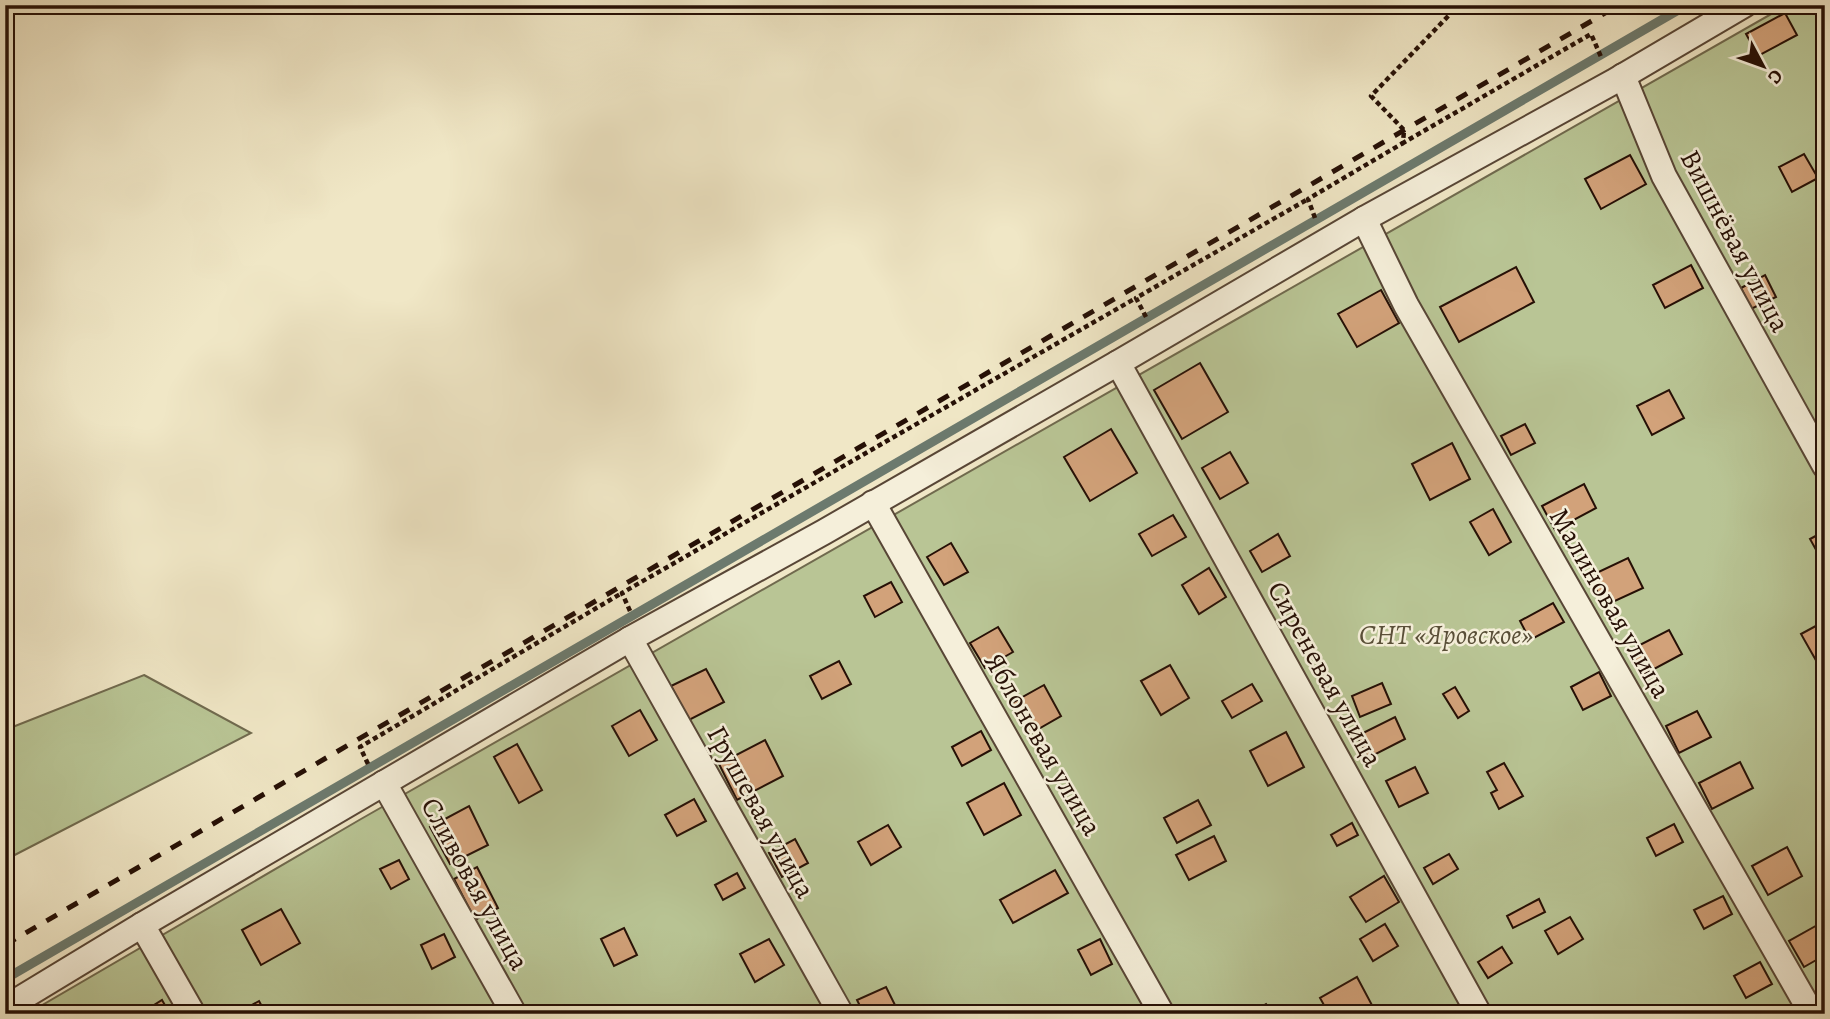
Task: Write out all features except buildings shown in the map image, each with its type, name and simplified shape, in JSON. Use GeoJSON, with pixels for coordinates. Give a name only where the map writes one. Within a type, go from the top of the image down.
{"type":"FeatureCollection","features":[{"type":"Feature","properties":{"kind":"street"},"geometry":{"type":"LineString","coordinates":[[5,1008],[630,639],[1744,5]]}},
{"type":"Feature","properties":{"kind":"street","name":"Вишнёвая улица"},"geometry":{"type":"LineString","coordinates":[[1623,76],[1664,176],[1825,466]]}},
{"type":"Feature","properties":{"kind":"street","name":"Малиновая улица"},"geometry":{"type":"LineString","coordinates":[[1364,219],[1406,305],[1812,1014]]}},
{"type":"Feature","properties":{"kind":"street","name":"Сиреневая улица"},"geometry":{"type":"LineString","coordinates":[[1118,363],[1479,1014]]}},
{"type":"Feature","properties":{"kind":"street","name":"Яблоневая улица"},"geometry":{"type":"LineString","coordinates":[[873,503],[1162,1014]]}},
{"type":"Feature","properties":{"kind":"street","name":"Грушевая улица"},"geometry":{"type":"LineString","coordinates":[[630,639],[841,1014]]}},
{"type":"Feature","properties":{"kind":"street","name":"Сливовая улица"},"geometry":{"type":"LineString","coordinates":[[384,783],[514,1014]]}},
{"type":"Feature","properties":{"kind":"street"},"geometry":{"type":"LineString","coordinates":[[142,925],[193,1014]]}},
{"type":"Feature","properties":{"kind":"path"},"geometry":{"type":"LineString","coordinates":[[1402,143],[1404,130],[1371,96],[1461,5]]}},
{"type":"Feature","properties":{"kind":"path"},"geometry":{"type":"LineString","coordinates":[[363,754],[360,747],[1136,298],[1308,202],[1402,143],[1591,34],[1597,47]]}},
{"type":"Feature","properties":{"kind":"path"},"geometry":{"type":"LineString","coordinates":[[1136,298],[1140,304]]}},
{"type":"Feature","properties":{"kind":"green space","name":"СНТ «Яровское»"},"geometry":{"type":"Polygon","coordinates":[[[1787,5],[1825,5],[1825,1014],[27,1014],[361,819],[1787,5]]]}},
{"type":"Feature","properties":{"kind":"green space"},"geometry":{"type":"Polygon","coordinates":[[[144,675],[251,733],[5,860],[5,730],[144,675]]]}},
{"type":"Feature","properties":{"kind":"waterway"},"geometry":{"type":"LineString","coordinates":[[5,979],[1687,5]]}},
{"type":"Feature","properties":{"kind":"railway"},"geometry":{"type":"LineString","coordinates":[[5,945],[1619,5]]}}]}
